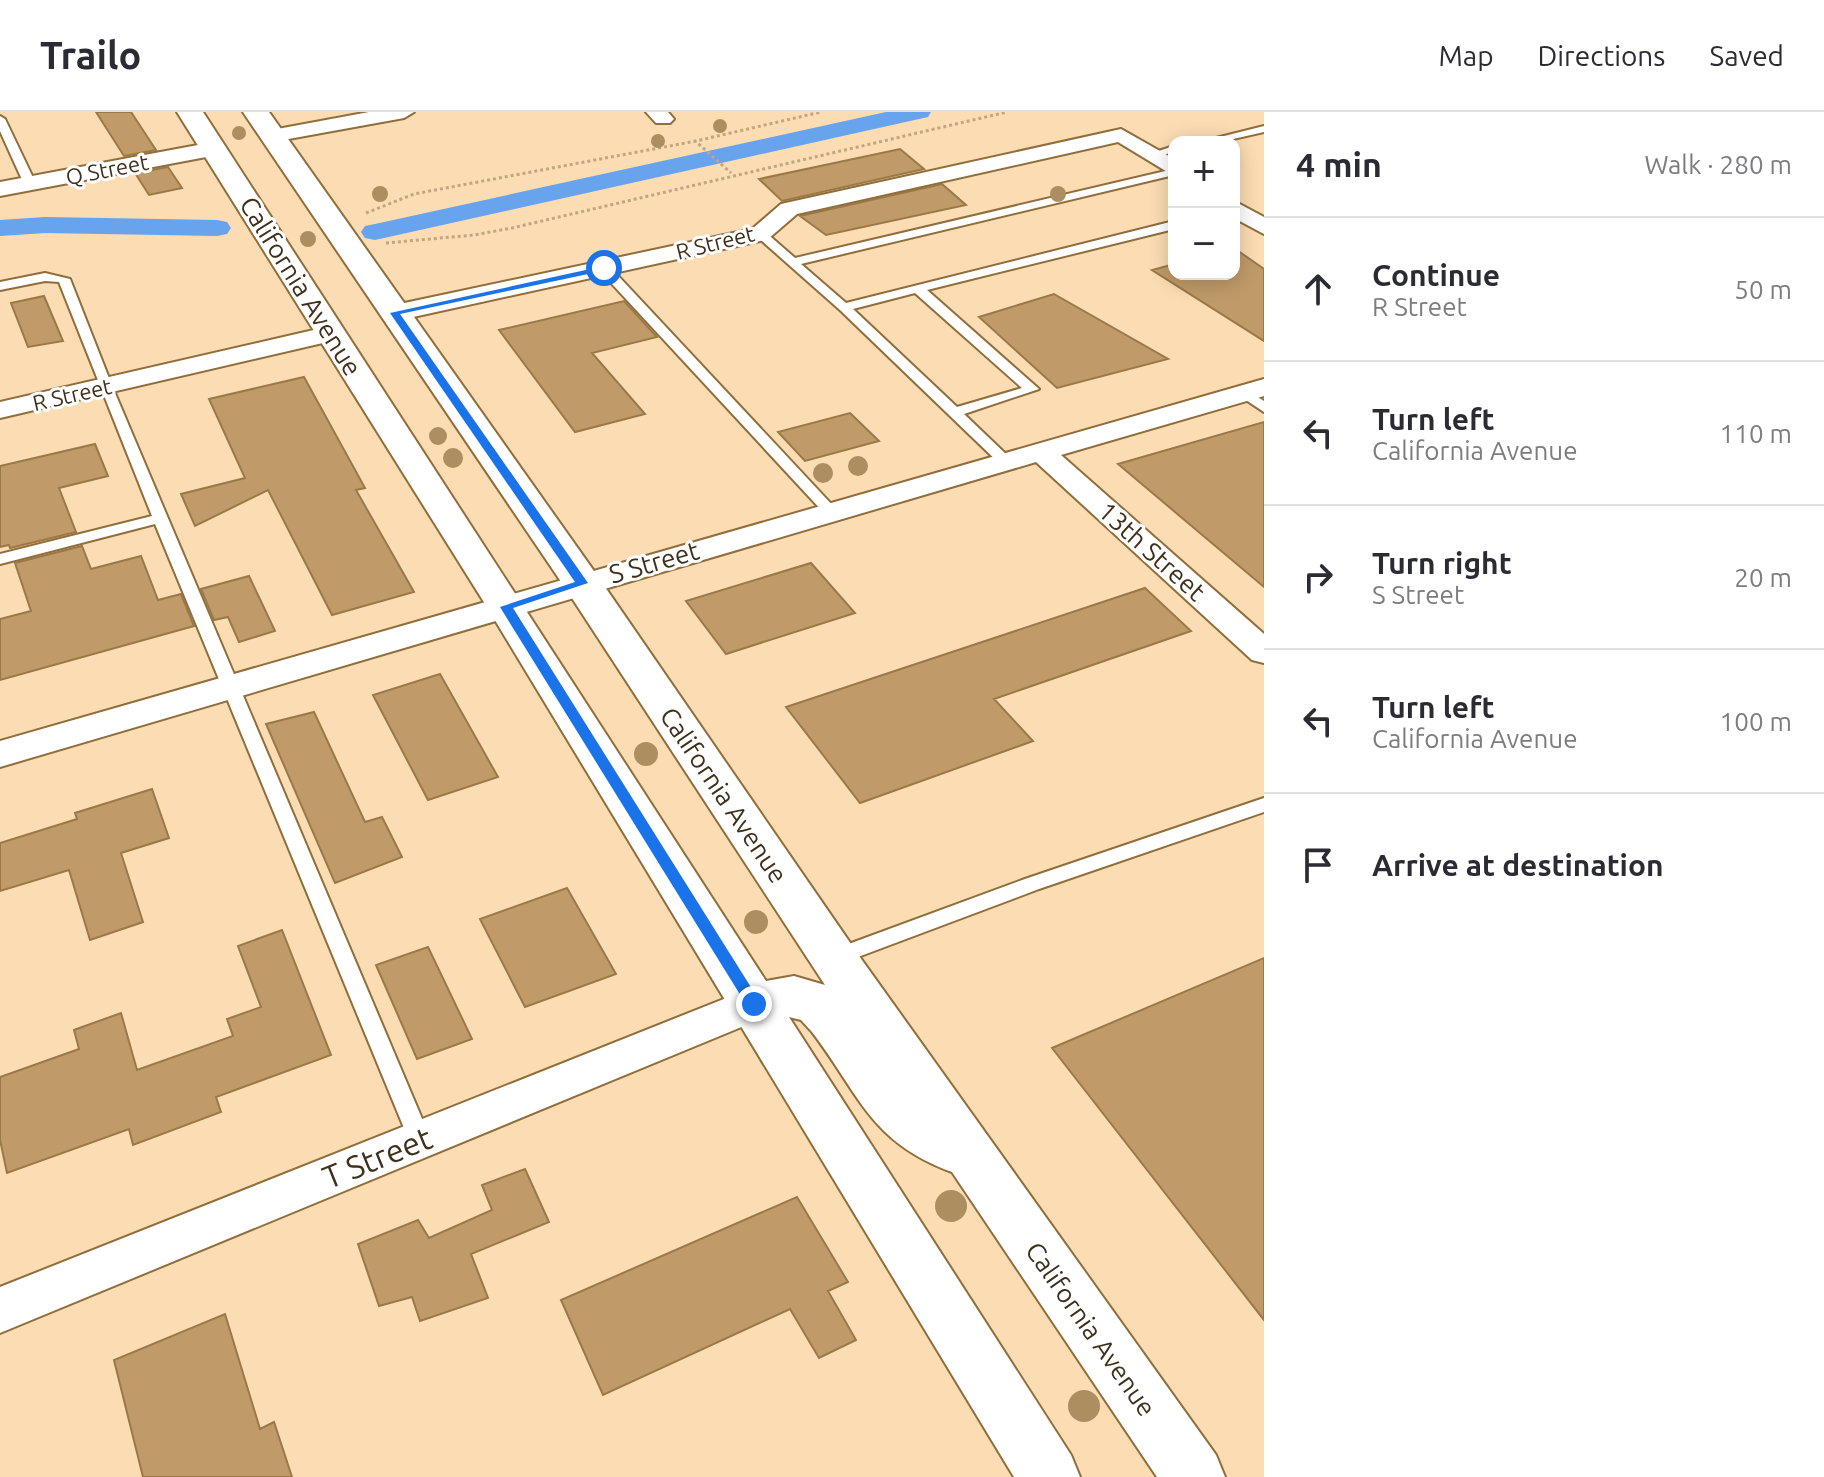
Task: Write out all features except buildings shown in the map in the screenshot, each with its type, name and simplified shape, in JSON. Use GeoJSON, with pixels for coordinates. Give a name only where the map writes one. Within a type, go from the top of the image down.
{"type":"FeatureCollection","features":[{"type":"Feature","properties":{"kind":"main road","name":"California Avenue"},"geometry":{"type":"LineString","coordinates":[[190,112],[286,262],[452,397],[582,583],[834,958],[1194,1477]]}},
{"type":"Feature","properties":{"kind":"main road","name":"California Avenue"},"geometry":{"type":"LineString","coordinates":[[264,124],[506,607],[1049,1477]]}},
{"type":"Feature","properties":{"kind":"main road"},"geometry":{"type":"LineString","coordinates":[[754,1004],[785,996],[810,999],[832,1020],[865,1071],[899,1114],[929,1137],[972,1156]]}},
{"type":"Feature","properties":{"kind":"street"},"geometry":{"type":"LineString","coordinates":[[264,124],[404,112]]}},
{"type":"Feature","properties":{"kind":"street","name":"R Street"},"geometry":{"type":"LineString","coordinates":[[0,410],[361,321],[760,234],[789,209],[1121,135],[1151,155]]}},
{"type":"Feature","properties":{"kind":"street","name":"Q Street"},"geometry":{"type":"LineString","coordinates":[[0,189],[214,149]]}},
{"type":"Feature","properties":{"kind":"street"},"geometry":{"type":"LineString","coordinates":[[1151,155],[1168,166]]}},
{"type":"Feature","properties":{"kind":"street"},"geometry":{"type":"LineString","coordinates":[[1240,212],[1264,227]]}},
{"type":"Feature","properties":{"kind":"street","name":"S Street"},"geometry":{"type":"LineString","coordinates":[[0,754],[1040,451],[1258,396]]}},
{"type":"Feature","properties":{"kind":"street","name":"13th Street"},"geometry":{"type":"LineString","coordinates":[[1040,451],[1264,652]]}},
{"type":"Feature","properties":{"kind":"street","name":"T Street"},"geometry":{"type":"LineString","coordinates":[[0,1310],[754,1004]]}},
{"type":"Feature","properties":{"kind":"lane"},"geometry":{"type":"LineString","coordinates":[[0,119],[30,184]]}},
{"type":"Feature","properties":{"kind":"lane"},"geometry":{"type":"LineString","coordinates":[[1232,136],[1264,129]]}},
{"type":"Feature","properties":{"kind":"lane"},"geometry":{"type":"LineString","coordinates":[[1151,155],[1168,151]]}},
{"type":"Feature","properties":{"kind":"lane"},"geometry":{"type":"LineString","coordinates":[[793,262],[1168,171]]}},
{"type":"Feature","properties":{"kind":"lane"},"geometry":{"type":"LineString","coordinates":[[844,307],[1168,226]]}},
{"type":"Feature","properties":{"kind":"lane"},"geometry":{"type":"LineString","coordinates":[[760,234],[844,307],[1005,461]]}},
{"type":"Feature","properties":{"kind":"lane"},"geometry":{"type":"LineString","coordinates":[[604,268],[830,511]]}},
{"type":"Feature","properties":{"kind":"lane"},"geometry":{"type":"LineString","coordinates":[[0,286],[45,277],[64,279],[105,386],[420,1140]]}},
{"type":"Feature","properties":{"kind":"lane"},"geometry":{"type":"LineString","coordinates":[[918,289],[1032,389],[955,412]]}},
{"type":"Feature","properties":{"kind":"lane"},"geometry":{"type":"LineString","coordinates":[[0,559],[160,518]]}},
{"type":"Feature","properties":{"kind":"lane"},"geometry":{"type":"LineString","coordinates":[[834,958],[1032,884],[1264,805]]}},
{"type":"Feature","properties":{"kind":"path"},"geometry":{"type":"LineString","coordinates":[[362,214],[425,192],[696,141],[821,112]]}},
{"type":"Feature","properties":{"kind":"path"},"geometry":{"type":"LineString","coordinates":[[381,243],[474,235],[1007,112]]}},
{"type":"Feature","properties":{"kind":"path"},"geometry":{"type":"LineString","coordinates":[[696,141],[732,174]]}},
{"type":"Feature","properties":{"kind":"waterway"},"geometry":{"type":"LineString","coordinates":[[375,232],[919,112]]}},
{"type":"Feature","properties":{"kind":"waterway"},"geometry":{"type":"LineString","coordinates":[[0,228],[45,225],[217,228]]}},
{"type":"Feature","properties":{"kind":"route"},"geometry":{"type":"LineString","coordinates":[[604,268],[395,313],[582,583],[506,607],[754,1004]]}}]}
